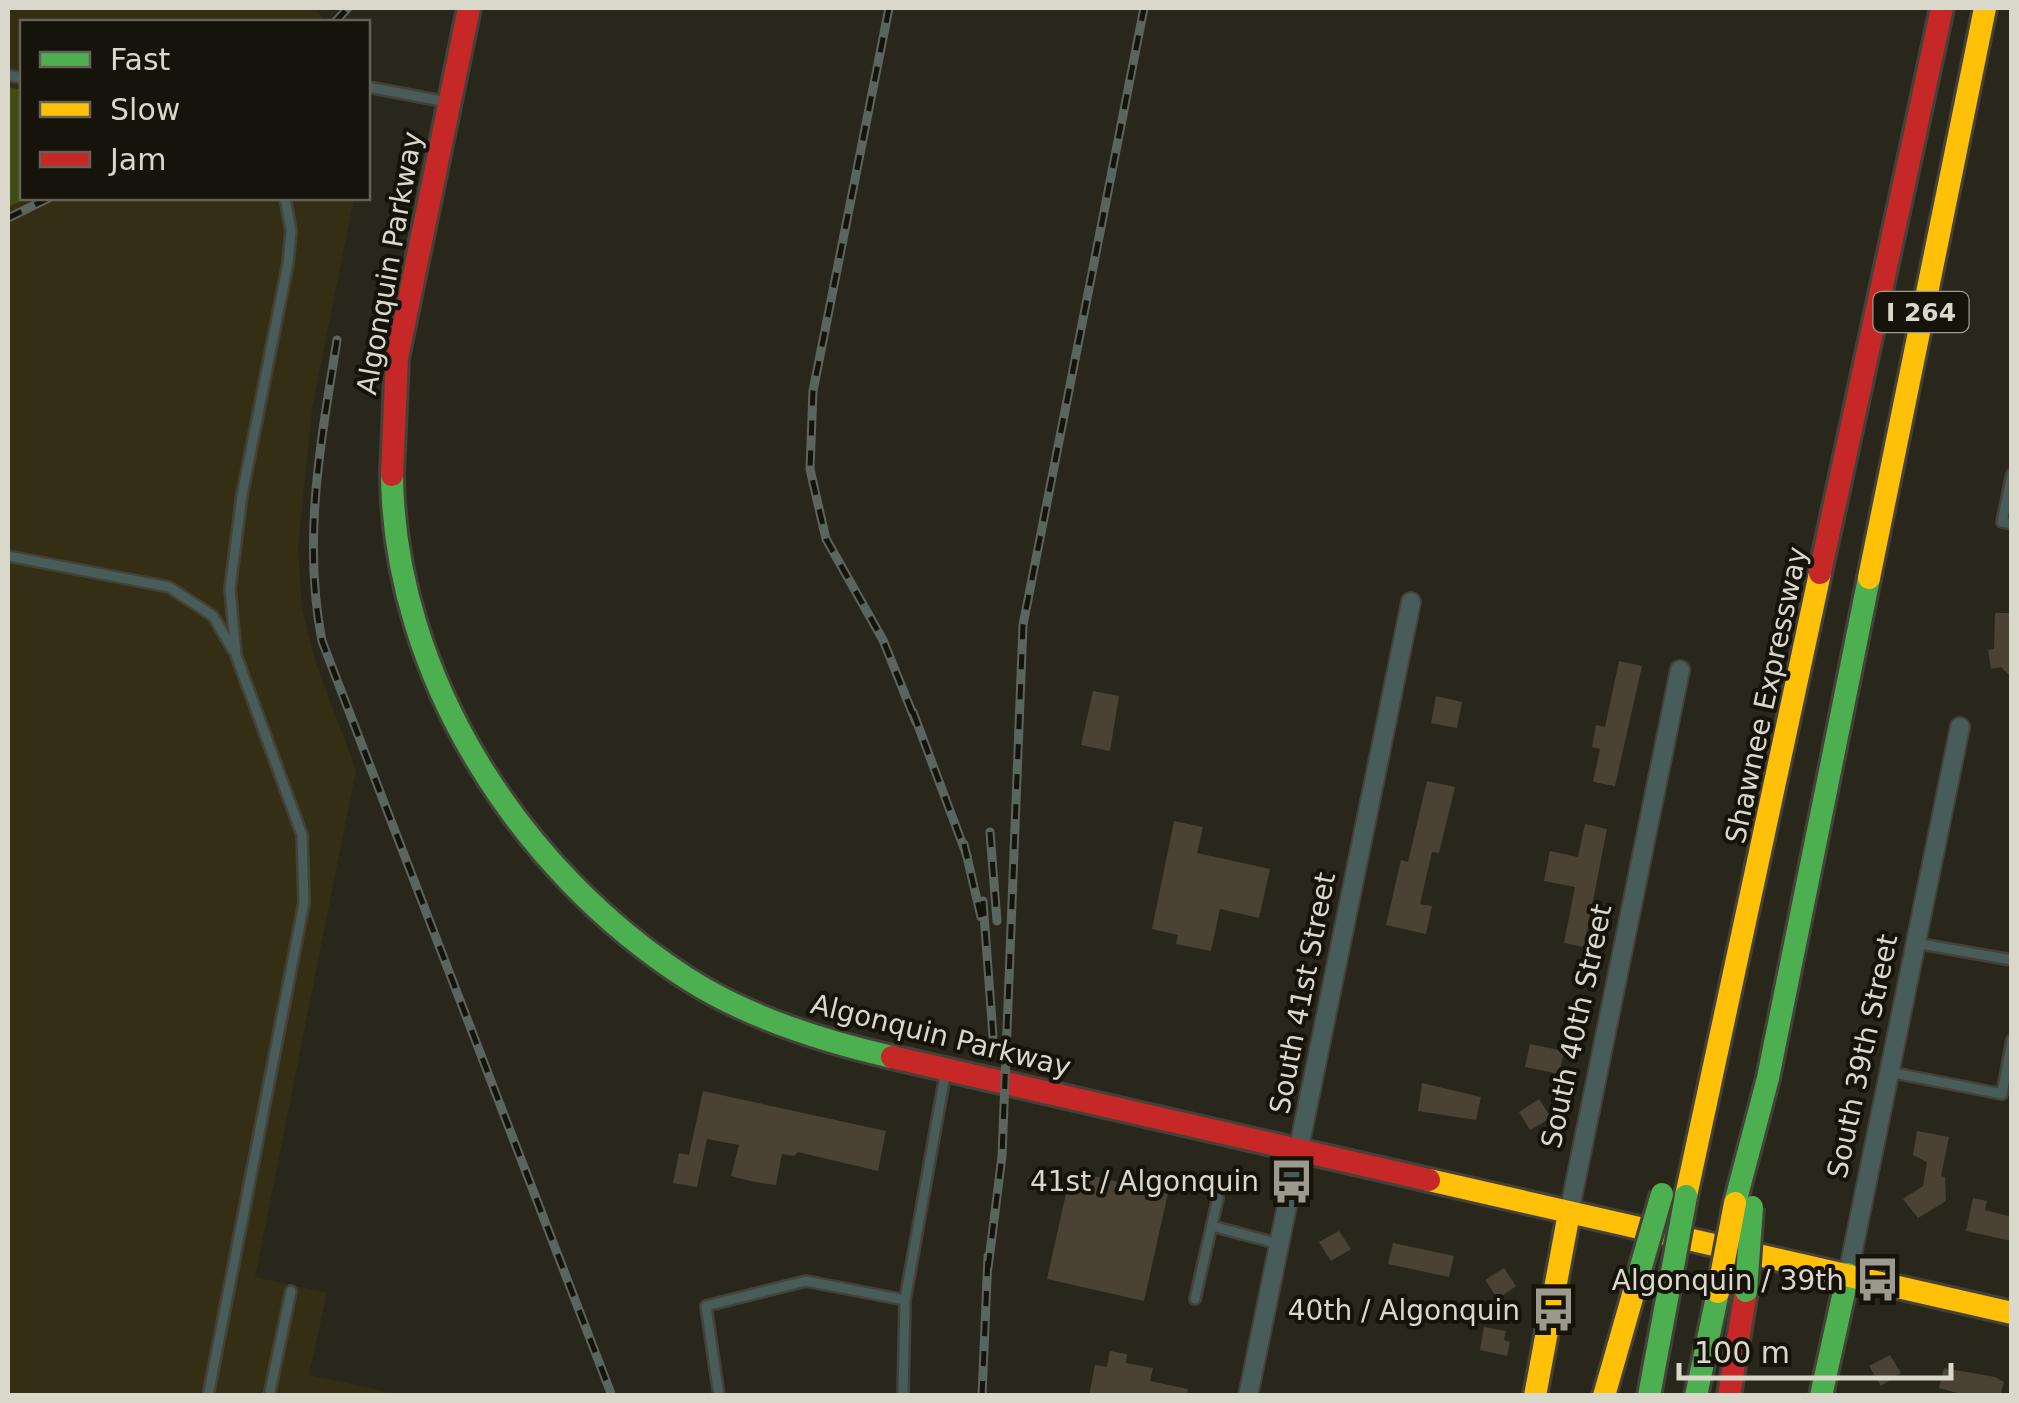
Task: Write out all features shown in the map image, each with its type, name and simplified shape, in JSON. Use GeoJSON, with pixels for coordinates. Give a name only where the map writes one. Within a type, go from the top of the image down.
{"type":"FeatureCollection","features":[{"type":"Feature","properties":{"kind":"main road","name":"Algonquin Parkway"},"geometry":{"type":"LineString","coordinates":[[469,8],[396,364],[391,484],[406,589],[423,651],[476,766],[550,866],[626,934],[689,979],[792,1028],[853,1048],[1298,1153],[2012,1312]]}},
{"type":"Feature","properties":{"kind":"main road","name":"Shawnee Expressway"},"geometry":{"type":"LineString","coordinates":[[1674,1195],[1712,1068],[1942,8]]}},
{"type":"Feature","properties":{"kind":"main road","name":"I 264"},"geometry":{"type":"LineString","coordinates":[[1696,1396],[1718,1292],[1744,1205],[1858,616],[1986,8]]}},
{"type":"Feature","properties":{"kind":"main road"},"geometry":{"type":"LineString","coordinates":[[1604,1396],[1638,1277],[1674,1195]]}},
{"type":"Feature","properties":{"kind":"main road"},"geometry":{"type":"LineString","coordinates":[[1650,1396],[1670,1283],[1674,1195]]}},
{"type":"Feature","properties":{"kind":"main road"},"geometry":{"type":"LineString","coordinates":[[1729,1396],[1746,1291],[1744,1205]]}},
{"type":"Feature","properties":{"kind":"main road","name":"South 40th Street"},"geometry":{"type":"LineString","coordinates":[[1535,1396],[1569,1213]]}},
{"type":"Feature","properties":{"kind":"main road","name":"South 39th Street"},"geometry":{"type":"LineString","coordinates":[[1821,1396],[1848,1274]]}},
{"type":"Feature","properties":{"kind":"street","name":"South 41st Street"},"geometry":{"type":"LineString","coordinates":[[1248,1396],[1410,602]]}},
{"type":"Feature","properties":{"kind":"street","name":"South 40th Street"},"geometry":{"type":"LineString","coordinates":[[1569,1213],[1680,670]]}},
{"type":"Feature","properties":{"kind":"street","name":"South 39th Street"},"geometry":{"type":"LineString","coordinates":[[1848,1274],[1960,727]]}},
{"type":"Feature","properties":{"kind":"lane"},"geometry":{"type":"LineString","coordinates":[[370,87],[450,102]]}},
{"type":"Feature","properties":{"kind":"lane"},"geometry":{"type":"LineString","coordinates":[[236,655],[232,563],[288,262],[291,231],[285,200]]}},
{"type":"Feature","properties":{"kind":"lane"},"geometry":{"type":"LineString","coordinates":[[2012,474],[2002,522],[2012,524]]}},
{"type":"Feature","properties":{"kind":"lane"},"geometry":{"type":"LineString","coordinates":[[8,556],[169,586],[213,616],[236,655],[302,835],[304,903],[208,1396]]}},
{"type":"Feature","properties":{"kind":"lane"},"geometry":{"type":"LineString","coordinates":[[1916,944],[2012,960]]}},
{"type":"Feature","properties":{"kind":"lane"},"geometry":{"type":"LineString","coordinates":[[1889,1072],[2002,1094],[2012,1040]]}},
{"type":"Feature","properties":{"kind":"lane"},"geometry":{"type":"LineString","coordinates":[[903,1396],[905,1300],[946,1069]]}},
{"type":"Feature","properties":{"kind":"lane"},"geometry":{"type":"LineString","coordinates":[[1195,1299],[1218,1198]]}},
{"type":"Feature","properties":{"kind":"lane"},"geometry":{"type":"LineString","coordinates":[[1212,1226],[1279,1244]]}},
{"type":"Feature","properties":{"kind":"lane"},"geometry":{"type":"LineString","coordinates":[[719,1396],[706,1306],[806,1281],[905,1300]]}},
{"type":"Feature","properties":{"kind":"lane"},"geometry":{"type":"LineString","coordinates":[[269,1396],[291,1292]]}},
{"type":"Feature","properties":{"kind":"shaded area"},"geometry":{"type":"Polygon","coordinates":[[[8,8],[313,8],[325,20],[20,20],[20,200],[354,200],[312,408],[298,547],[302,609],[316,664],[356,770],[255,1277],[327,1293],[309,1375],[402,1395],[8,1395],[8,8]]]}},
{"type":"Feature","properties":{"kind":"green space"},"geometry":{"type":"Polygon","coordinates":[[[8,87],[20,90],[23,200],[8,207],[8,87]]]}},
{"type":"Feature","properties":{"kind":"building"},"geometry":{"type":"Polygon","coordinates":[[[1995,613],[2012,613],[2012,678],[2001,667],[1991,669],[1988,650],[1994,649],[1995,613]]]}},
{"type":"Feature","properties":{"kind":"building"},"geometry":{"type":"Polygon","coordinates":[[[1619,661],[1642,666],[1615,786],[1593,782],[1600,749],[1592,747],[1596,725],[1605,727],[1619,661]]]}},
{"type":"Feature","properties":{"kind":"building"},"geometry":{"type":"Polygon","coordinates":[[[1093,691],[1119,696],[1110,751],[1081,745],[1093,691]]]}},
{"type":"Feature","properties":{"kind":"building"},"geometry":{"type":"Polygon","coordinates":[[[1436,696],[1462,702],[1457,728],[1431,723],[1436,696]]]}},
{"type":"Feature","properties":{"kind":"building"},"geometry":{"type":"Polygon","coordinates":[[[1427,781],[1455,787],[1439,853],[1432,852],[1420,904],[1432,906],[1426,934],[1386,925],[1401,860],[1408,862],[1427,781]]]}},
{"type":"Feature","properties":{"kind":"building"},"geometry":{"type":"Polygon","coordinates":[[[1174,821],[1203,827],[1197,853],[1270,869],[1259,918],[1220,909],[1211,951],[1176,944],[1178,935],[1152,929],[1174,821]]]}},
{"type":"Feature","properties":{"kind":"building"},"geometry":{"type":"Polygon","coordinates":[[[1585,824],[1607,829],[1584,947],[1564,943],[1575,887],[1544,881],[1550,851],[1578,857],[1585,824]]]}},
{"type":"Feature","properties":{"kind":"building"},"geometry":{"type":"Polygon","coordinates":[[[1530,1044],[1564,1051],[1559,1074],[1525,1067],[1530,1044]]]}},
{"type":"Feature","properties":{"kind":"building"},"geometry":{"type":"Polygon","coordinates":[[[1422,1083],[1481,1097],[1476,1120],[1418,1111],[1422,1083]]]}},
{"type":"Feature","properties":{"kind":"building"},"geometry":{"type":"Polygon","coordinates":[[[703,1091],[886,1131],[878,1171],[798,1152],[794,1156],[782,1154],[776,1185],[755,1182],[731,1176],[739,1145],[707,1139],[697,1187],[673,1183],[679,1153],[689,1155],[703,1091]]]}},
{"type":"Feature","properties":{"kind":"building"},"geometry":{"type":"Polygon","coordinates":[[[1539,1099],[1551,1118],[1530,1130],[1519,1112],[1539,1099]]]}},
{"type":"Feature","properties":{"kind":"building"},"geometry":{"type":"Polygon","coordinates":[[[1917,1131],[1949,1137],[1941,1176],[1945,1177],[1946,1201],[1918,1218],[1903,1199],[1923,1186],[1927,1162],[1913,1155],[1917,1131]]]}},
{"type":"Feature","properties":{"kind":"building"},"geometry":{"type":"Polygon","coordinates":[[[1071,1171],[1168,1193],[1144,1301],[1047,1279],[1071,1171]]]}},
{"type":"Feature","properties":{"kind":"building"},"geometry":{"type":"Polygon","coordinates":[[[1973,1198],[1987,1201],[1985,1210],[2012,1217],[2012,1241],[1966,1231],[1973,1198]]]}},
{"type":"Feature","properties":{"kind":"building"},"geometry":{"type":"Polygon","coordinates":[[[1339,1231],[1351,1249],[1331,1261],[1319,1242],[1339,1231]]]}},
{"type":"Feature","properties":{"kind":"building"},"geometry":{"type":"Polygon","coordinates":[[[1393,1243],[1454,1256],[1449,1277],[1388,1264],[1393,1243]]]}},
{"type":"Feature","properties":{"kind":"building"},"geometry":{"type":"Polygon","coordinates":[[[1504,1268],[1516,1286],[1498,1299],[1485,1280],[1504,1268]]]}},
{"type":"Feature","properties":{"kind":"building"},"geometry":{"type":"Polygon","coordinates":[[[1484,1327],[1506,1331],[1504,1340],[1510,1342],[1507,1356],[1480,1350],[1484,1327]]]}},
{"type":"Feature","properties":{"kind":"building"},"geometry":{"type":"Polygon","coordinates":[[[1110,1351],[1127,1354],[1126,1363],[1153,1368],[1150,1381],[1188,1389],[1187,1396],[1089,1396],[1095,1365],[1107,1367],[1110,1351]]]}},
{"type":"Feature","properties":{"kind":"building"},"geometry":{"type":"Polygon","coordinates":[[[1890,1355],[1901,1373],[1881,1386],[1869,1366],[1890,1355]]]}},
{"type":"Feature","properties":{"kind":"building"},"geometry":{"type":"Polygon","coordinates":[[[1944,1368],[1995,1377],[2004,1382],[2000,1396],[1968,1396],[1939,1388],[1944,1368]]]}},
{"type":"Feature","properties":{"kind":"railway"},"geometry":{"type":"LineString","coordinates":[[337,20],[348,8]]}},
{"type":"Feature","properties":{"kind":"railway"},"geometry":{"type":"LineString","coordinates":[[889,8],[813,391],[810,469],[826,539],[883,640],[916,722]]}},
{"type":"Feature","properties":{"kind":"railway"},"geometry":{"type":"LineString","coordinates":[[988,1268],[1002,1156],[1023,625],[1144,8]]}},
{"type":"Feature","properties":{"kind":"railway"},"geometry":{"type":"LineString","coordinates":[[8,218],[45,200]]}},
{"type":"Feature","properties":{"kind":"railway"},"geometry":{"type":"LineString","coordinates":[[337,340],[320,453],[314,528],[316,603],[322,641],[612,1396]]}},
{"type":"Feature","properties":{"kind":"railway"},"geometry":{"type":"LineString","coordinates":[[913,712],[967,856]]}},
{"type":"Feature","properties":{"kind":"railway"},"geometry":{"type":"LineString","coordinates":[[990,832],[997,921]]}},
{"type":"Feature","properties":{"kind":"railway"},"geometry":{"type":"LineString","coordinates":[[964,844],[981,917]]}},
{"type":"Feature","properties":{"kind":"railway"},"geometry":{"type":"LineString","coordinates":[[983,901],[993,1036]]}},
{"type":"Feature","properties":{"kind":"railway"},"geometry":{"type":"LineString","coordinates":[[982,1396],[988,1256]]}},
{"type":"Feature","properties":{"kind":"traffic: fast"},"geometry":{"type":"LineString","coordinates":[[392,475],[398,550],[416,624],[443,695],[478,763],[521,826],[572,884],[627,935],[688,979],[787,1027],[892,1057]]}},
{"type":"Feature","properties":{"kind":"traffic: fast"},"geometry":{"type":"LineString","coordinates":[[1735,1203],[1768,1078],[1869,578]]}},
{"type":"Feature","properties":{"kind":"traffic: fast"},"geometry":{"type":"LineString","coordinates":[[1638,1277],[1662,1194]]}},
{"type":"Feature","properties":{"kind":"traffic: fast"},"geometry":{"type":"LineString","coordinates":[[1670,1283],[1686,1196]]}},
{"type":"Feature","properties":{"kind":"traffic: fast"},"geometry":{"type":"LineString","coordinates":[[1746,1291],[1752,1207]]}},
{"type":"Feature","properties":{"kind":"traffic: fast"},"geometry":{"type":"LineString","coordinates":[[1821,1396],[1848,1274]]}},
{"type":"Feature","properties":{"kind":"traffic: fast"},"geometry":{"type":"LineString","coordinates":[[1649,1396],[1670,1283]]}},
{"type":"Feature","properties":{"kind":"traffic: fast"},"geometry":{"type":"LineString","coordinates":[[1696,1396],[1718,1292]]}},
{"type":"Feature","properties":{"kind":"traffic: slow"},"geometry":{"type":"LineString","coordinates":[[1869,578],[1985,8]]}},
{"type":"Feature","properties":{"kind":"traffic: slow"},"geometry":{"type":"LineString","coordinates":[[1686,1196],[1820,573]]}},
{"type":"Feature","properties":{"kind":"traffic: slow"},"geometry":{"type":"LineString","coordinates":[[1429,1180],[2012,1313]]}},
{"type":"Feature","properties":{"kind":"traffic: slow"},"geometry":{"type":"LineString","coordinates":[[1718,1292],[1735,1203]]}},
{"type":"Feature","properties":{"kind":"traffic: slow"},"geometry":{"type":"LineString","coordinates":[[1535,1396],[1569,1213]]}},
{"type":"Feature","properties":{"kind":"traffic: slow"},"geometry":{"type":"LineString","coordinates":[[1604,1396],[1638,1277]]}},
{"type":"Feature","properties":{"kind":"traffic: jam"},"geometry":{"type":"LineString","coordinates":[[392,475],[397,358],[469,8]]}},
{"type":"Feature","properties":{"kind":"traffic: jam"},"geometry":{"type":"LineString","coordinates":[[1820,573],[1942,8]]}},
{"type":"Feature","properties":{"kind":"traffic: jam"},"geometry":{"type":"LineString","coordinates":[[892,1057],[1429,1180]]}},
{"type":"Feature","properties":{"kind":"traffic: jam"},"geometry":{"type":"LineString","coordinates":[[1729,1396],[1746,1291]]}},
{"type":"Feature","properties":{"kind":"place","name":"41st / Algonquin"},"geometry":{"type":"Point","coordinates":[1292,1181]}},
{"type":"Feature","properties":{"kind":"place","name":"Algonquin / 39th"},"geometry":{"type":"Point","coordinates":[1877,1280]}},
{"type":"Feature","properties":{"kind":"place","name":"40th / Algonquin"},"geometry":{"type":"Point","coordinates":[1553,1310]}}]}
